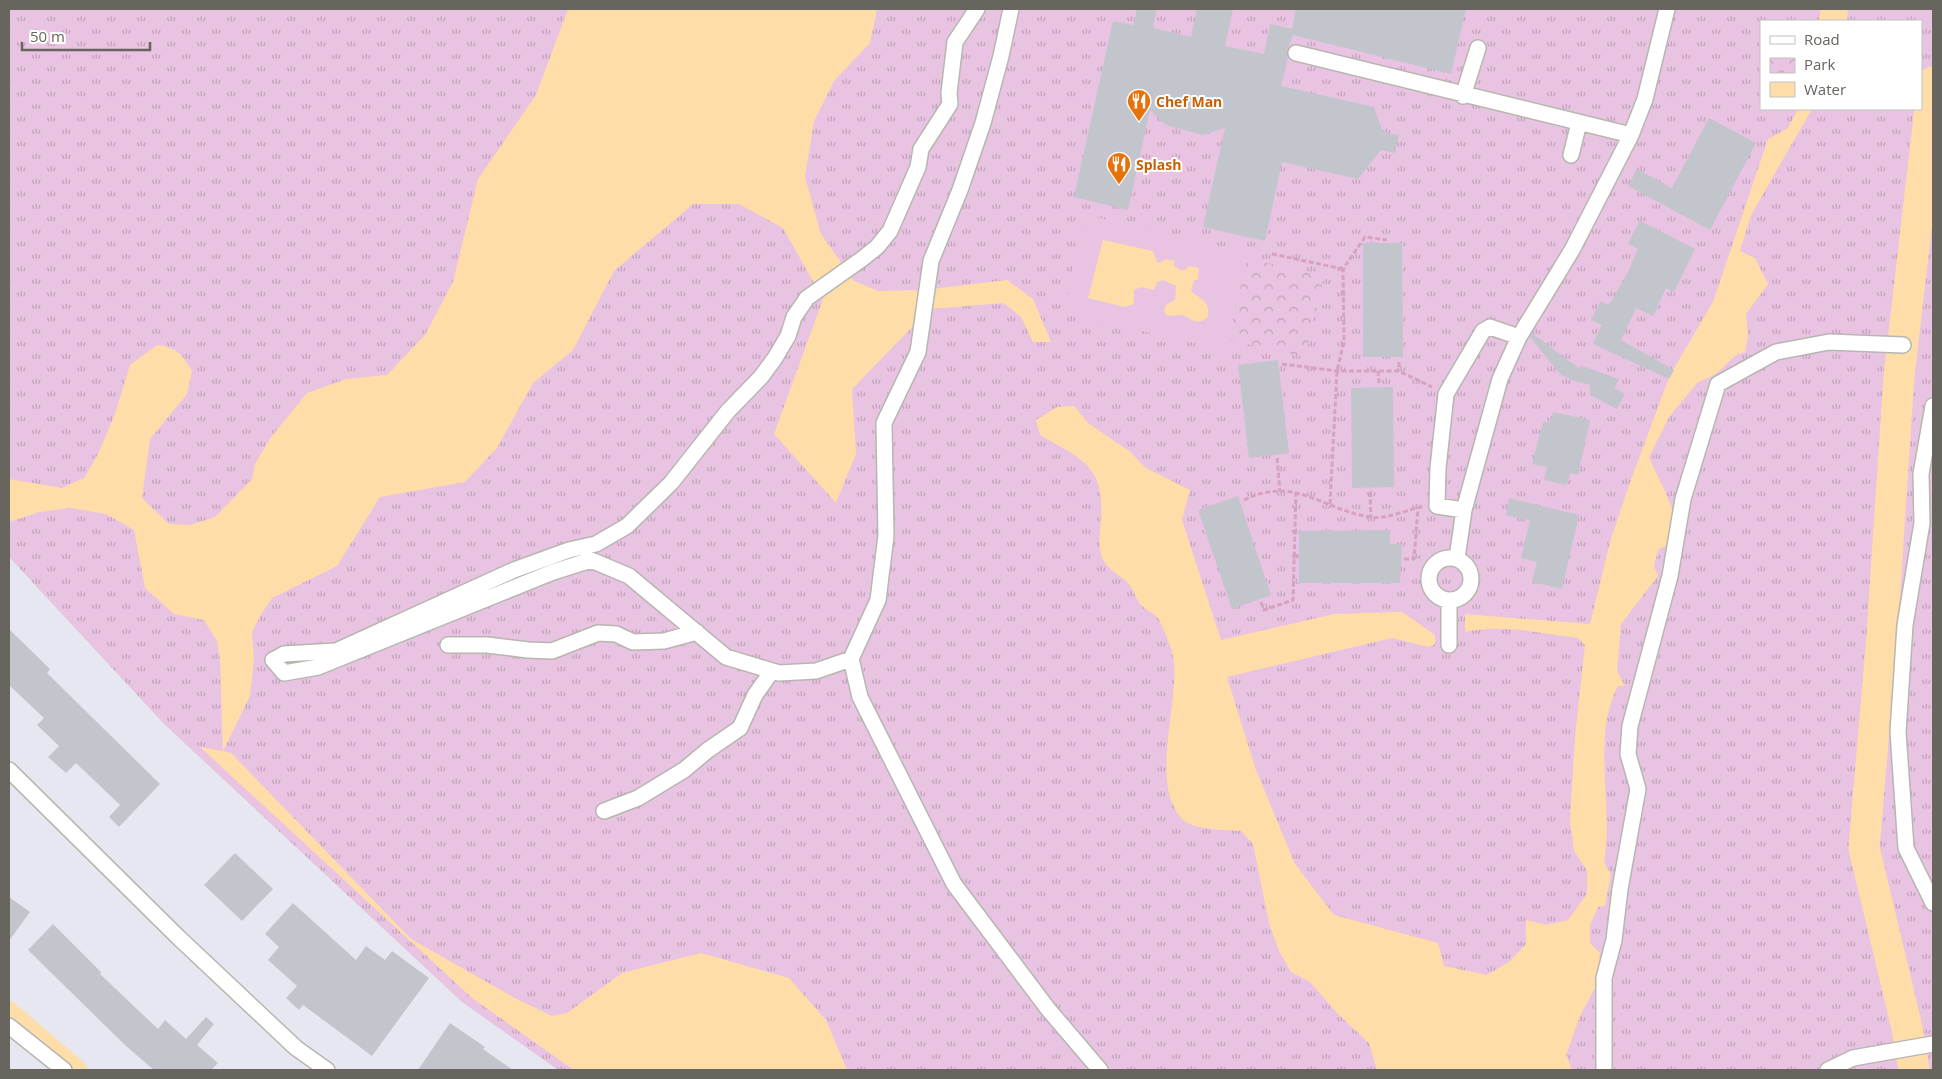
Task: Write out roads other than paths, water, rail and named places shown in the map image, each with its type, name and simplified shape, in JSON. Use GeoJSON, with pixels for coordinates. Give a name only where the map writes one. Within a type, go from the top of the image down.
{"type":"FeatureCollection","features":[{"type":"Feature","properties":{"kind":"street"},"geometry":{"type":"LineString","coordinates":[[851,659],[816,670],[779,674],[726,657],[629,576],[591,560],[544,575],[318,667],[284,673],[272,660],[284,654],[336,651],[514,570],[568,550],[596,544],[627,526],[671,483],[728,411],[761,377],[788,336],[794,317],[807,298],[877,247],[890,231],[918,167],[921,149],[950,104],[949,93],[955,42],[977,9]]}},
{"type":"Feature","properties":{"kind":"street"},"geometry":{"type":"LineString","coordinates":[[1011,9],[983,123],[960,190],[931,261],[918,352],[884,423],[886,536],[878,600],[851,659],[860,697],[954,884],[1048,1009],[1100,1070]]}},
{"type":"Feature","properties":{"kind":"street"},"geometry":{"type":"LineString","coordinates":[[1457,558],[1464,510],[1500,379],[1519,337],[1572,250],[1631,135],[1645,99],[1667,9]]}},
{"type":"Feature","properties":{"kind":"street"},"geometry":{"type":"LineString","coordinates":[[1463,96],[1478,48]]}},
{"type":"Feature","properties":{"kind":"street"},"geometry":{"type":"LineString","coordinates":[[1296,53],[1463,96],[1631,135]]}},
{"type":"Feature","properties":{"kind":"street"},"geometry":{"type":"LineString","coordinates":[[1571,155],[1579,123]]}},
{"type":"Feature","properties":{"kind":"street"},"geometry":{"type":"LineString","coordinates":[[1464,510],[1436,506],[1446,394],[1482,331],[1490,327],[1519,337]]}},
{"type":"Feature","properties":{"kind":"street"},"geometry":{"type":"LineString","coordinates":[[1604,1070],[1604,978],[1614,940],[1620,889],[1638,790],[1628,754],[1630,726],[1670,576],[1683,499],[1718,384],[1776,352],[1829,342],[1903,345]]}},
{"type":"Feature","properties":{"kind":"street"},"geometry":{"type":"LineString","coordinates":[[1933,406],[1921,474],[1922,523],[1905,625],[1898,732],[1906,848],[1933,903]]}},
{"type":"Feature","properties":{"kind":"street"},"geometry":{"type":"LineString","coordinates":[[1449,607],[1471,585],[1472,577],[1469,569],[1457,558],[1441,560],[1430,572],[1431,588],[1449,607],[1449,645]]}},
{"type":"Feature","properties":{"kind":"street"},"geometry":{"type":"LineString","coordinates":[[448,645],[487,645],[552,651],[598,633],[616,634],[633,642],[664,641],[696,632]]}},
{"type":"Feature","properties":{"kind":"street"},"geometry":{"type":"LineString","coordinates":[[604,811],[638,798],[684,770],[708,750],[740,728],[755,695],[772,671]]}},
{"type":"Feature","properties":{"kind":"street"},"geometry":{"type":"LineString","coordinates":[[9,770],[178,937],[296,1048],[327,1070]]}},
{"type":"Feature","properties":{"kind":"street"},"geometry":{"type":"LineString","coordinates":[[9,1026],[64,1070]]}},
{"type":"Feature","properties":{"kind":"street"},"geometry":{"type":"LineString","coordinates":[[1828,1070],[1853,1058],[1933,1044]]}},
{"type":"Feature","properties":{"kind":"water"},"geometry":{"type":"Polygon","coordinates":[[[568,9],[877,9],[870,43],[834,81],[814,121],[805,177],[821,234],[854,281],[878,291],[924,290],[1007,280],[1033,299],[1051,342],[1033,342],[1021,317],[1004,303],[930,309],[852,389],[856,454],[836,503],[774,434],[823,299],[783,228],[739,204],[693,204],[614,271],[573,350],[533,383],[497,448],[465,482],[380,497],[337,566],[272,598],[252,632],[254,659],[250,696],[223,751],[220,660],[217,641],[204,620],[174,614],[145,588],[134,530],[106,514],[71,508],[39,512],[9,522],[9,479],[62,488],[84,478],[98,454],[115,414],[130,365],[157,345],[164,346],[179,353],[192,371],[187,394],[150,439],[142,498],[169,524],[190,525],[215,517],[252,479],[255,464],[271,437],[307,393],[346,379],[387,375],[425,335],[453,282],[478,179],[536,95],[568,9]]]}},
{"type":"Feature","properties":{"kind":"water"},"geometry":{"type":"Polygon","coordinates":[[[1821,9],[1848,9],[1847,20],[1819,20],[1821,9]]]}},
{"type":"Feature","properties":{"kind":"water"},"geometry":{"type":"Polygon","coordinates":[[[1797,110],[1811,110],[1751,215],[1740,251],[1755,258],[1768,284],[1746,314],[1748,336],[1745,352],[1736,355],[1716,374],[1697,383],[1669,417],[1649,457],[1669,500],[1675,523],[1675,533],[1670,542],[1658,550],[1654,566],[1658,576],[1621,624],[1617,671],[1625,686],[1618,686],[1610,706],[1604,749],[1607,818],[1604,862],[1611,874],[1605,906],[1598,907],[1590,925],[1590,943],[1600,953],[1598,982],[1580,1016],[1566,1055],[1572,1070],[1377,1070],[1369,1043],[1336,1012],[1310,982],[1291,972],[1279,951],[1269,923],[1253,844],[1241,831],[1210,829],[1187,823],[1172,804],[1167,785],[1166,763],[1174,674],[1173,656],[1169,642],[1157,617],[1142,606],[1128,583],[1110,569],[1103,560],[1100,543],[1100,493],[1097,480],[1082,461],[1040,435],[1036,420],[1057,407],[1074,406],[1088,423],[1129,451],[1146,468],[1190,490],[1182,520],[1221,640],[1335,614],[1402,612],[1435,635],[1435,644],[1429,647],[1392,638],[1227,677],[1256,770],[1295,864],[1334,915],[1438,943],[1444,966],[1487,975],[1509,962],[1526,944],[1526,920],[1546,925],[1568,920],[1587,894],[1587,870],[1574,851],[1570,820],[1575,737],[1585,645],[1578,638],[1521,630],[1493,629],[1465,632],[1465,614],[1590,624],[1610,542],[1670,375],[1713,302],[1768,139],[1788,128],[1797,110]]]}},
{"type":"Feature","properties":{"kind":"water"},"geometry":{"type":"Polygon","coordinates":[[[1103,240],[1153,251],[1157,262],[1160,263],[1165,259],[1175,261],[1174,266],[1180,270],[1185,270],[1189,266],[1199,268],[1198,280],[1194,280],[1191,291],[1202,299],[1208,307],[1208,317],[1196,321],[1180,315],[1167,316],[1164,311],[1166,305],[1175,300],[1176,286],[1163,280],[1157,282],[1154,290],[1141,287],[1134,290],[1134,304],[1125,307],[1088,298],[1103,240]]]}},
{"type":"Feature","properties":{"kind":"water"},"geometry":{"type":"Polygon","coordinates":[[[200,747],[231,753],[411,939],[515,998],[552,1016],[567,1013],[622,973],[701,953],[789,978],[826,1020],[847,1070],[574,1070],[472,998],[200,747]]]}},
{"type":"Feature","properties":{"kind":"waterway"},"geometry":{"type":"LineString","coordinates":[[1914,1070],[1907,1028],[1864,848],[1882,634],[1899,376],[1933,82]]}},
{"type":"Feature","properties":{"kind":"waterway"},"geometry":{"type":"LineString","coordinates":[[9,1010],[79,1070]]}},
{"type":"Feature","properties":{"kind":"place","name":"Chef Man"},"geometry":{"type":"Point","coordinates":[1139,122]}},
{"type":"Feature","properties":{"kind":"place","name":"Splash"},"geometry":{"type":"Point","coordinates":[1119,185]}}]}
